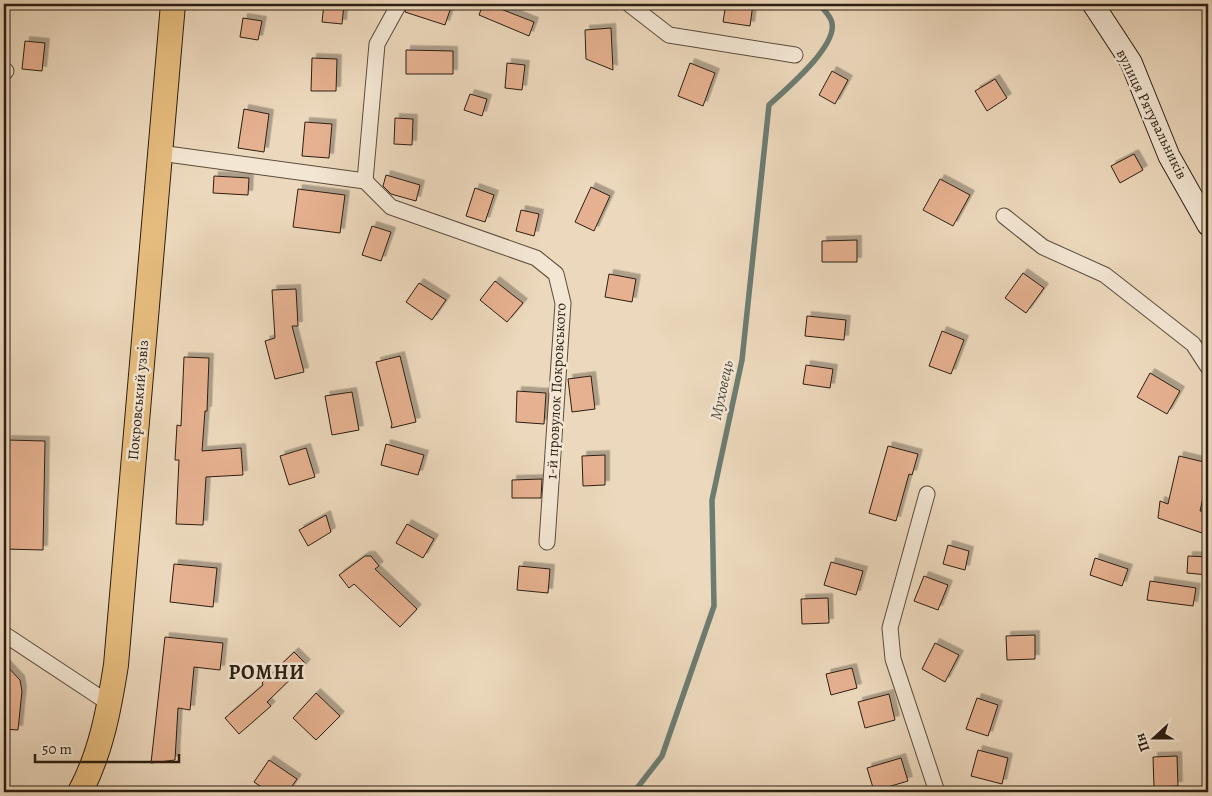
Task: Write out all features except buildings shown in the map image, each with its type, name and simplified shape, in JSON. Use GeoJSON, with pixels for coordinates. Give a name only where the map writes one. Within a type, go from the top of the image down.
{"type":"FeatureCollection","features":[{"type":"Feature","properties":{"kind":"main road","name":"Покровський узвіз"},"geometry":{"type":"LineString","coordinates":[[80,792],[98,752],[110,704],[116,665],[173,4]]}},
{"type":"Feature","properties":{"kind":"main road","name":"вулиця Рятувальників"},"geometry":{"type":"LineString","coordinates":[[1094,4],[1130,62],[1169,156],[1207,219]]}},
{"type":"Feature","properties":{"kind":"street"},"geometry":{"type":"LineString","coordinates":[[160,153],[365,181],[377,44],[398,4]]}},
{"type":"Feature","properties":{"kind":"street"},"geometry":{"type":"LineString","coordinates":[[629,4],[669,35],[795,55]]}},
{"type":"Feature","properties":{"kind":"street","name":"1-й провулок Покровського"},"geometry":{"type":"LineString","coordinates":[[365,181],[391,208],[536,258],[556,274],[563,303],[547,542]]}},
{"type":"Feature","properties":{"kind":"street"},"geometry":{"type":"LineString","coordinates":[[1004,216],[1043,247],[1105,275],[1193,344],[1208,367]]}},
{"type":"Feature","properties":{"kind":"street"},"geometry":{"type":"LineString","coordinates":[[927,494],[890,628],[893,659],[937,792]]}},
{"type":"Feature","properties":{"kind":"street"},"geometry":{"type":"LineString","coordinates":[[4,634],[110,704]]}},
{"type":"Feature","properties":{"kind":"waterway","name":"Муховець"},"geometry":{"type":"LineString","coordinates":[[634,792],[662,756],[714,606],[712,500],[742,360],[769,105],[797,79],[827,44],[832,23],[829,15],[819,4]]}},
{"type":"Feature","properties":{"kind":"district","name":"РОМНИ"},"geometry":{"type":"Point","coordinates":[267,672]}}]}
